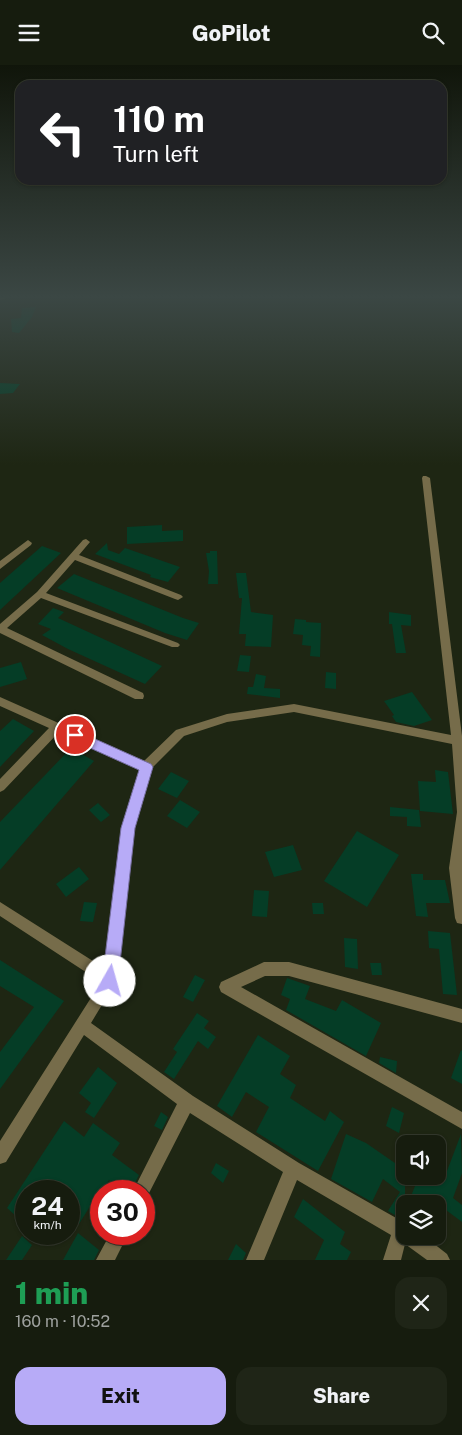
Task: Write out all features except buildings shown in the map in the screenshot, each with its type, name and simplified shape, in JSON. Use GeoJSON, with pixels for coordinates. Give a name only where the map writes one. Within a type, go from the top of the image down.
{"type":"FeatureCollection","features":[{"type":"Feature","properties":{"kind":"street"},"geometry":{"type":"LineString","coordinates":[[426,478],[459,741],[462,812],[459,868],[462,918]]}},
{"type":"Feature","properties":{"kind":"street"},"geometry":{"type":"LineString","coordinates":[[86,542],[40,594],[0,629],[139,696]]}},
{"type":"Feature","properties":{"kind":"street"},"geometry":{"type":"LineString","coordinates":[[0,566],[28,543]]}},
{"type":"Feature","properties":{"kind":"street"},"geometry":{"type":"LineString","coordinates":[[73,556],[178,597]]}},
{"type":"Feature","properties":{"kind":"street"},"geometry":{"type":"LineString","coordinates":[[40,594],[175,645]]}},
{"type":"Feature","properties":{"kind":"street"},"geometry":{"type":"LineString","coordinates":[[2,704],[146,767]]}},
{"type":"Feature","properties":{"kind":"street"},"geometry":{"type":"LineString","coordinates":[[0,1156],[110,981],[128,828],[146,767],[180,733],[227,718],[294,708],[459,741]]}},
{"type":"Feature","properties":{"kind":"street"},"geometry":{"type":"LineString","coordinates":[[0,787],[57,727]]}},
{"type":"Feature","properties":{"kind":"street"},"geometry":{"type":"LineString","coordinates":[[0,908],[110,981]]}},
{"type":"Feature","properties":{"kind":"street"},"geometry":{"type":"LineString","coordinates":[[462,1016],[289,969],[264,969],[226,987],[462,1121]]}},
{"type":"Feature","properties":{"kind":"street"},"geometry":{"type":"LineString","coordinates":[[82,1025],[187,1101],[293,1169],[396,1228]]}},
{"type":"Feature","properties":{"kind":"street"},"geometry":{"type":"LineString","coordinates":[[147,1180],[187,1101]]}},
{"type":"Feature","properties":{"kind":"street"},"geometry":{"type":"LineString","coordinates":[[254,1260],[293,1169]]}},
{"type":"Feature","properties":{"kind":"street"},"geometry":{"type":"LineString","coordinates":[[105,1260],[113,1245]]}},
{"type":"Feature","properties":{"kind":"street"},"geometry":{"type":"LineString","coordinates":[[392,1260],[399,1245]]}},
{"type":"Feature","properties":{"kind":"street"},"geometry":{"type":"LineString","coordinates":[[421,1245],[441,1260]]}},
{"type":"Feature","properties":{"kind":"route"},"geometry":{"type":"LineString","coordinates":[[75,735],[146,767],[128,828],[110,981]]}}]}
